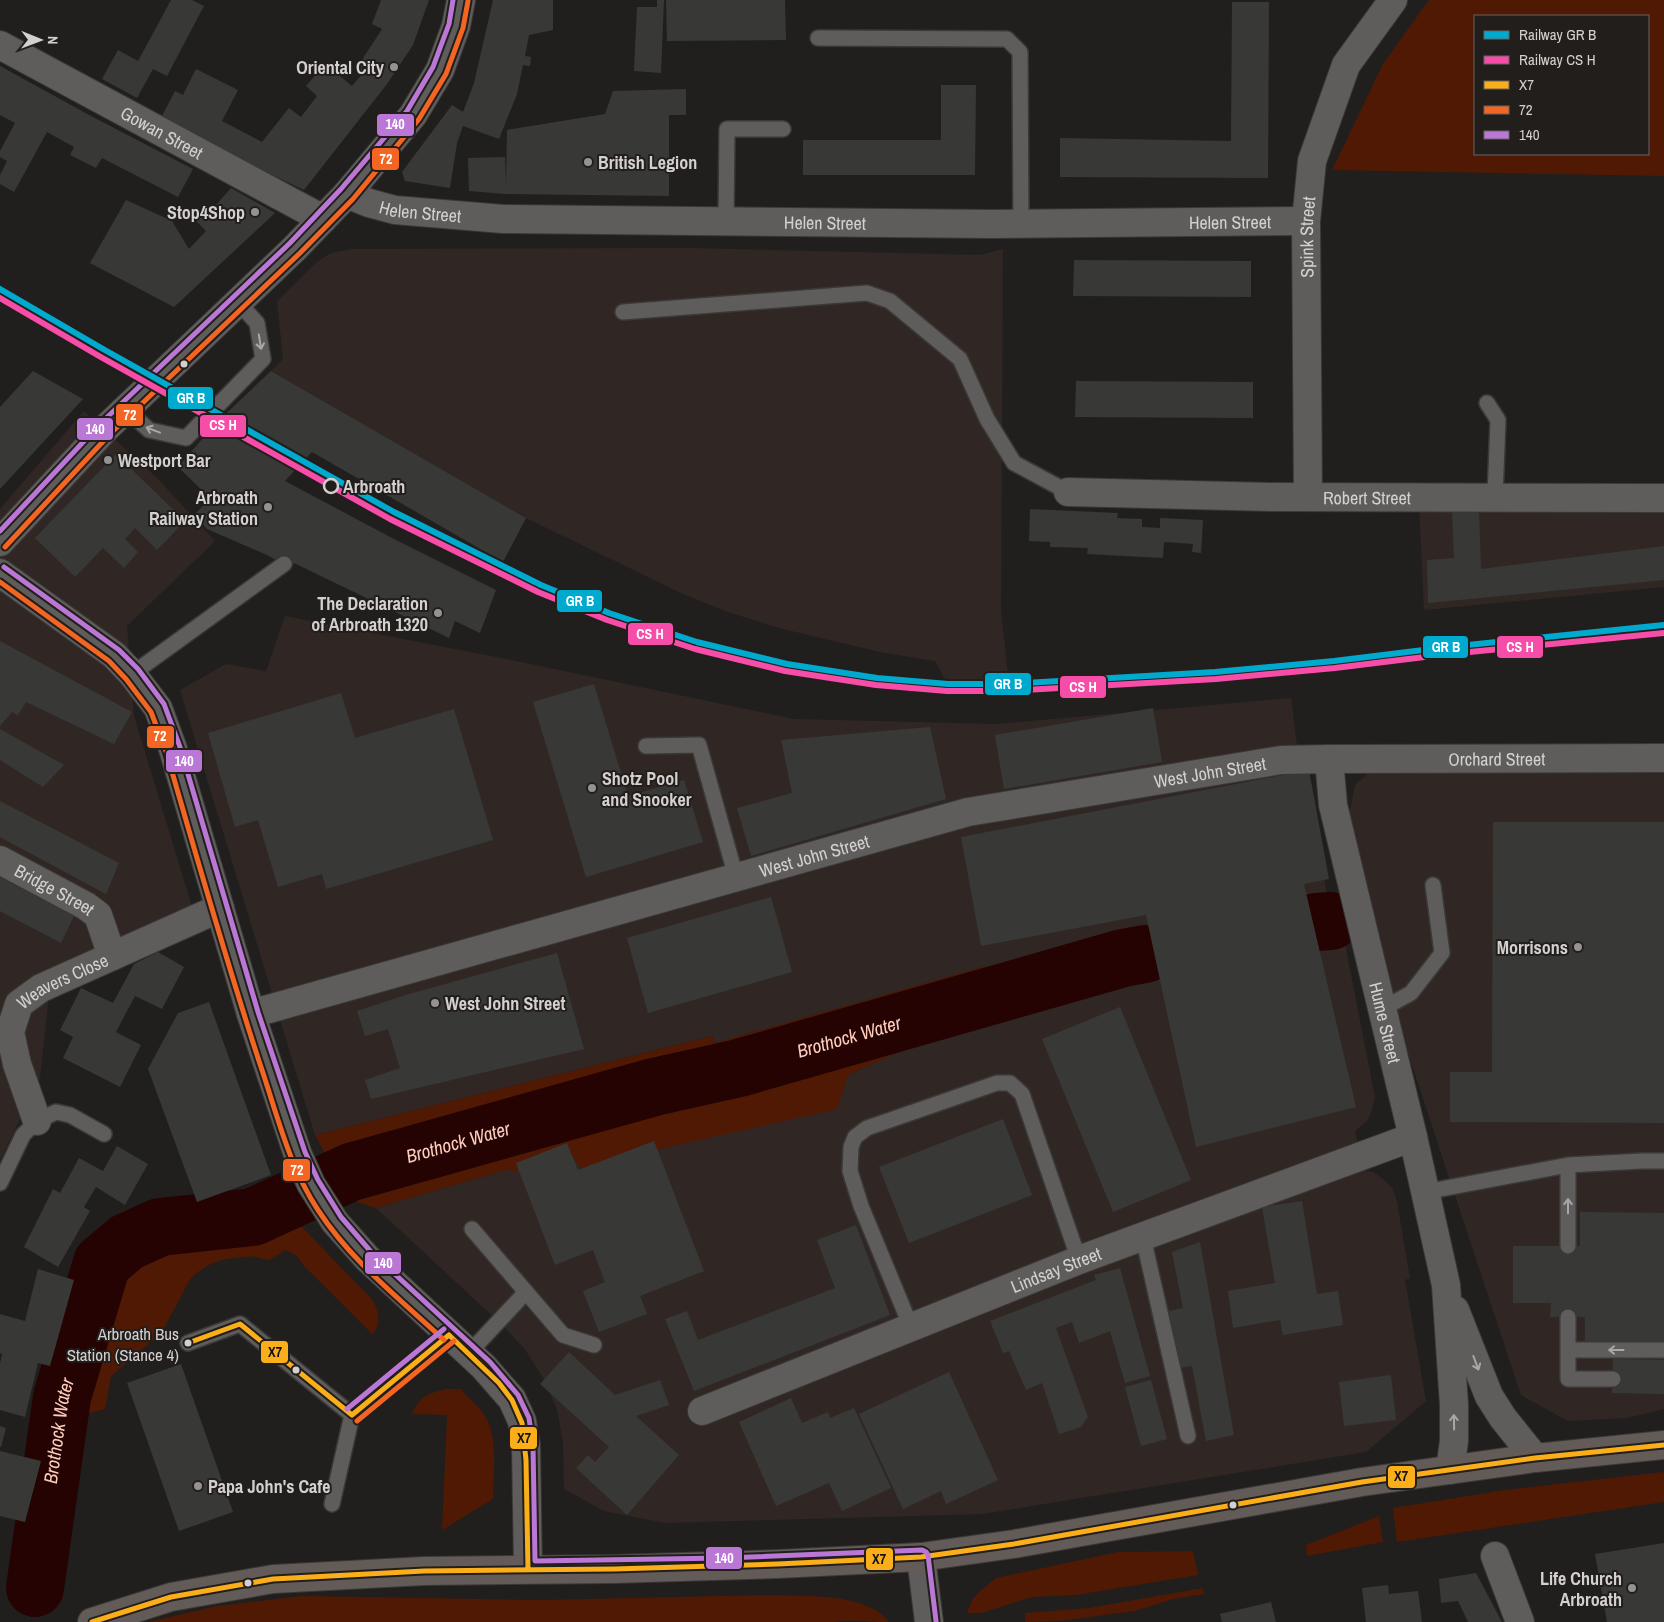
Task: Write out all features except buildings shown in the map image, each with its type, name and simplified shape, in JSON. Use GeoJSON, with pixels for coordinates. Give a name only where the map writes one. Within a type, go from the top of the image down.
{"type":"FeatureCollection","features":[{"type":"Feature","properties":{"kind":"main road"},"geometry":{"type":"LineString","coordinates":[[92,1622],[171,1597],[273,1579],[396,1572],[614,1569],[921,1557],[1014,1544],[1362,1482],[1535,1458],[1664,1445]]}},
{"type":"Feature","properties":{"kind":"street"},"geometry":{"type":"LineString","coordinates":[[0,542],[105,429],[237,301],[295,248],[347,194],[412,115],[440,70],[456,26],[461,0]]}},
{"type":"Feature","properties":{"kind":"street","name":"Spink Street"},"geometry":{"type":"LineString","coordinates":[[1308,496],[1306,221],[1312,161],[1346,65],[1393,0]]}},
{"type":"Feature","properties":{"kind":"street","name":"Gowan Street"},"geometry":{"type":"LineString","coordinates":[[0,45],[323,219]]}},
{"type":"Feature","properties":{"kind":"street","name":"Helen Street"},"geometry":{"type":"LineString","coordinates":[[347,194],[394,210],[503,219],[1021,224],[1306,221]]}},
{"type":"Feature","properties":{"kind":"street","name":"Robert Street"},"geometry":{"type":"LineString","coordinates":[[1068,492],[1308,496],[1664,498]]}},
{"type":"Feature","properties":{"kind":"street"},"geometry":{"type":"LineString","coordinates":[[0,574],[114,655],[132,674],[158,708],[173,749],[251,1014],[298,1155],[311,1184],[335,1222],[367,1258],[484,1367],[512,1400],[522,1421],[526,1446],[528,1569]]}},
{"type":"Feature","properties":{"kind":"street","name":"Orchard Street"},"geometry":{"type":"LineString","coordinates":[[1329,759],[1664,758]]}},
{"type":"Feature","properties":{"kind":"street","name":"West John Street"},"geometry":{"type":"LineString","coordinates":[[251,1014],[968,812],[1281,760],[1329,759]]}},
{"type":"Feature","properties":{"kind":"street","name":"Hume Street"},"geometry":{"type":"LineString","coordinates":[[1329,759],[1333,805],[1413,1137],[1446,1285],[1489,1396],[1503,1418],[1535,1458]]}},
{"type":"Feature","properties":{"kind":"street","name":"Bridge Street"},"geometry":{"type":"LineString","coordinates":[[0,860],[86,906],[98,915],[112,956]]}},
{"type":"Feature","properties":{"kind":"street","name":"Weavers Close"},"geometry":{"type":"LineString","coordinates":[[37,1121],[18,1064],[10,1032],[18,1004],[41,988],[220,908]]}},
{"type":"Feature","properties":{"kind":"street","name":"Lindsay Street"},"geometry":{"type":"LineString","coordinates":[[702,1411],[1079,1260],[1413,1137]]}},
{"type":"Feature","properties":{"kind":"street","name":"Hume Street"},"geometry":{"type":"LineString","coordinates":[[1446,1285],[1454,1405],[1454,1441],[1450,1470]]}},
{"type":"Feature","properties":{"kind":"street"},"geometry":{"type":"LineString","coordinates":[[1495,1556],[1520,1622]]}},
{"type":"Feature","properties":{"kind":"street"},"geometry":{"type":"LineString","coordinates":[[921,1557],[929,1622]]}},
{"type":"Feature","properties":{"kind":"lane"},"geometry":{"type":"LineString","coordinates":[[818,38],[1007,39],[1020,52],[1021,224]]}},
{"type":"Feature","properties":{"kind":"lane"},"geometry":{"type":"LineString","coordinates":[[726,221],[728,129],[783,129]]}},
{"type":"Feature","properties":{"kind":"lane"},"geometry":{"type":"LineString","coordinates":[[623,312],[867,293],[890,301],[960,359],[987,419],[1014,463],[1068,492]]}},
{"type":"Feature","properties":{"kind":"lane"},"geometry":{"type":"LineString","coordinates":[[126,409],[149,430],[186,438],[263,359],[257,323],[237,301]]}},
{"type":"Feature","properties":{"kind":"lane"},"geometry":{"type":"LineString","coordinates":[[1487,403],[1498,420],[1495,497]]}},
{"type":"Feature","properties":{"kind":"lane"},"geometry":{"type":"LineString","coordinates":[[132,674],[284,564]]}},
{"type":"Feature","properties":{"kind":"lane"},"geometry":{"type":"LineString","coordinates":[[646,746],[699,745],[736,877]]}},
{"type":"Feature","properties":{"kind":"lane"},"geometry":{"type":"LineString","coordinates":[[1382,1010],[1411,993],[1442,953],[1433,885]]}},
{"type":"Feature","properties":{"kind":"lane"},"geometry":{"type":"LineString","coordinates":[[911,1327],[861,1206],[850,1171],[851,1147],[855,1137],[867,1128],[997,1083],[1010,1083],[1022,1094],[1079,1260]]}},
{"type":"Feature","properties":{"kind":"lane"},"geometry":{"type":"LineString","coordinates":[[0,1183],[23,1135],[37,1121],[56,1112],[70,1115],[104,1134]]}},
{"type":"Feature","properties":{"kind":"lane"},"geometry":{"type":"LineString","coordinates":[[1425,1192],[1568,1165],[1664,1161]]}},
{"type":"Feature","properties":{"kind":"lane"},"geometry":{"type":"LineString","coordinates":[[1568,1165],[1568,1246]]}},
{"type":"Feature","properties":{"kind":"lane"},"geometry":{"type":"LineString","coordinates":[[472,1229],[563,1335],[594,1345]]}},
{"type":"Feature","properties":{"kind":"lane"},"geometry":{"type":"LineString","coordinates":[[1143,1237],[1188,1436]]}},
{"type":"Feature","properties":{"kind":"lane"},"geometry":{"type":"LineString","coordinates":[[469,1353],[525,1293]]}},
{"type":"Feature","properties":{"kind":"lane"},"geometry":{"type":"LineString","coordinates":[[1568,1317],[1568,1379],[1612,1379]]}},
{"type":"Feature","properties":{"kind":"lane"},"geometry":{"type":"LineString","coordinates":[[188,1343],[240,1324],[352,1415]]}},
{"type":"Feature","properties":{"kind":"lane"},"geometry":{"type":"LineString","coordinates":[[332,1504],[352,1415],[449,1335]]}},
{"type":"Feature","properties":{"kind":"lane"},"geometry":{"type":"LineString","coordinates":[[1568,1350],[1664,1350]]}},
{"type":"Feature","properties":{"kind":"shaded area"},"geometry":{"type":"Polygon","coordinates":[[[1429,0],[1664,0],[1664,176],[1332,170],[1383,64],[1429,0]]]}},
{"type":"Feature","properties":{"kind":"shaded area"},"geometry":{"type":"Polygon","coordinates":[[[690,248],[980,255],[1003,249],[1001,610],[1009,684],[948,684],[935,661],[880,652],[779,628],[728,612],[683,594],[526,518],[271,371],[283,359],[277,301],[318,261],[331,253],[351,249],[690,248]]]}},
{"type":"Feature","properties":{"kind":"shaded area"},"geometry":{"type":"Polygon","coordinates":[[[84,411],[158,479],[215,541],[127,626],[134,716],[200,933],[51,977],[40,1078],[0,1160],[0,509],[84,411]]]}},
{"type":"Feature","properties":{"kind":"shaded area"},"geometry":{"type":"Polygon","coordinates":[[[1419,504],[1664,509],[1664,587],[1424,610],[1419,504]]]}},
{"type":"Feature","properties":{"kind":"shaded area"},"geometry":{"type":"Polygon","coordinates":[[[285,616],[516,661],[794,719],[996,724],[1291,698],[1297,746],[1306,775],[1327,895],[1303,899],[1312,943],[1321,940],[1323,947],[1345,944],[1375,1097],[1367,1121],[1355,1131],[1363,1170],[1373,1172],[1383,1179],[1393,1189],[1397,1202],[1410,1278],[1405,1280],[1426,1401],[1366,1452],[982,1514],[665,1523],[604,1511],[564,1489],[563,1443],[557,1409],[542,1376],[524,1348],[498,1321],[376,1208],[509,1169],[515,1171],[567,1148],[848,1075],[892,1055],[933,1040],[1143,981],[1152,976],[1141,938],[979,968],[715,1043],[712,1036],[315,1135],[180,690],[226,664],[266,671],[285,616]]]}},
{"type":"Feature","properties":{"kind":"shaded area"},"geometry":{"type":"Polygon","coordinates":[[[1377,765],[1664,770],[1664,1409],[1627,1418],[1568,1421],[1521,1395],[1406,1047],[1348,821],[1355,785],[1377,765]]]}},
{"type":"Feature","properties":{"kind":"shaded area"},"geometry":{"type":"Polygon","coordinates":[[[1141,937],[1152,976],[1143,981],[933,1040],[892,1055],[848,1075],[837,1109],[642,1153],[581,1169],[567,1148],[514,1172],[509,1169],[376,1208],[350,1200],[315,1135],[712,1036],[715,1043],[979,968],[1141,937]]]}},
{"type":"Feature","properties":{"kind":"shaded area"},"geometry":{"type":"Polygon","coordinates":[[[292,1217],[370,1297],[378,1314],[378,1323],[374,1333],[371,1333],[304,1266],[297,1256],[286,1250],[269,1260],[253,1257],[222,1260],[201,1270],[189,1281],[162,1332],[111,1376],[105,1409],[78,1416],[97,1312],[125,1262],[170,1242],[215,1236],[292,1217]]]}},
{"type":"Feature","properties":{"kind":"shaded area"},"geometry":{"type":"Polygon","coordinates":[[[446,1389],[461,1389],[486,1418],[492,1436],[494,1469],[493,1499],[442,1530],[447,1415],[412,1414],[421,1399],[434,1392],[446,1389]]]}},
{"type":"Feature","properties":{"kind":"shaded area"},"geometry":{"type":"Polygon","coordinates":[[[1664,1472],[1664,1502],[1397,1542],[1393,1508],[1505,1490],[1664,1472]]]}},
{"type":"Feature","properties":{"kind":"shaded area"},"geometry":{"type":"Polygon","coordinates":[[[1379,1516],[1383,1542],[1307,1556],[1306,1545],[1379,1516]]]}},
{"type":"Feature","properties":{"kind":"shaded area"},"geometry":{"type":"Polygon","coordinates":[[[1193,1551],[1198,1575],[1076,1595],[1032,1597],[981,1613],[967,1613],[972,1600],[996,1578],[1118,1552],[1193,1551]]]}},
{"type":"Feature","properties":{"kind":"shaded area"},"geometry":{"type":"Polygon","coordinates":[[[1203,1588],[1204,1594],[1174,1599],[1135,1611],[1059,1621],[1025,1622],[1025,1613],[1089,1608],[1203,1588]]]}},
{"type":"Feature","properties":{"kind":"shaded area"},"geometry":{"type":"Polygon","coordinates":[[[769,1595],[816,1596],[851,1601],[879,1613],[889,1622],[148,1622],[217,1606],[302,1596],[542,1600],[769,1595]]]}},
{"type":"Feature","properties":{"kind":"waterway","name":"Brothock Water"},"geometry":{"type":"LineString","coordinates":[[1316,922],[1331,921]]}},
{"type":"Feature","properties":{"kind":"waterway","name":"Brothock Water"},"geometry":{"type":"LineString","coordinates":[[35,1588],[62,1397],[102,1263],[127,1242],[160,1227],[253,1217],[351,1172],[654,1087],[739,1068],[1123,958],[1145,954]]}},
{"type":"Feature","properties":{"kind":"transit line","name":"140"},"geometry":{"type":"LineString","coordinates":[[0,531],[100,424],[290,243],[341,189],[407,111],[433,67],[449,24],[453,0]]}},
{"type":"Feature","properties":{"kind":"transit line","name":"72"},"geometry":{"type":"LineString","coordinates":[[5,547],[110,434],[300,253],[353,199],[419,119],[446,74],[463,28],[468,1]]}},
{"type":"Feature","properties":{"kind":"transit line"},"geometry":{"type":"LineString","coordinates":[[0,289],[394,512],[541,585],[609,613],[697,642],[787,664],[877,678],[948,684],[1009,684],[1215,672],[1664,625]]}},
{"type":"Feature","properties":{"kind":"transit line"},"geometry":{"type":"LineString","coordinates":[[0,298],[99,356],[390,519],[538,592],[607,620],[695,649],[785,671],[876,685],[947,691],[1009,691],[1216,679],[1664,633]]}},
{"type":"Feature","properties":{"kind":"transit line","name":"140"},"geometry":{"type":"LineString","coordinates":[[4,567],[119,650],[138,669],[164,704],[180,747],[258,1012],[305,1152],[318,1180],[341,1217],[372,1253],[490,1362],[518,1395],[529,1418],[533,1446],[535,1561],[724,1558],[922,1550],[928,1555],[936,1621]]}},
{"type":"Feature","properties":{"kind":"transit line","name":"72"},"geometry":{"type":"LineString","coordinates":[[0,582],[109,661],[126,679],[151,712],[166,751],[212,911],[292,1160],[308,1194],[331,1229],[345,1246],[377,1279],[444,1340]]}},
{"type":"Feature","properties":{"kind":"transit line","name":"X7"},"geometry":{"type":"LineString","coordinates":[[188,1343],[240,1324],[352,1415]]}},
{"type":"Feature","properties":{"kind":"transit line","name":"140"},"geometry":{"type":"LineString","coordinates":[[347,1409],[444,1329]]}},
{"type":"Feature","properties":{"kind":"transit line","name":"X7"},"geometry":{"type":"LineString","coordinates":[[449,1335],[499,1383],[512,1400],[522,1423],[526,1460],[528,1569]]}},
{"type":"Feature","properties":{"kind":"transit line","name":"X7"},"geometry":{"type":"LineString","coordinates":[[352,1415],[449,1335]]}},
{"type":"Feature","properties":{"kind":"transit line","name":"72"},"geometry":{"type":"LineString","coordinates":[[357,1421],[454,1341]]}},
{"type":"Feature","properties":{"kind":"transit line","name":"X7"},"geometry":{"type":"LineString","coordinates":[[92,1622],[171,1597],[273,1579],[424,1571],[614,1569],[921,1557],[1014,1544],[1362,1482],[1535,1458],[1664,1445]]}},
{"type":"Feature","properties":{"kind":"place","name":"Oriental City"},"geometry":{"type":"Point","coordinates":[394,67]}},
{"type":"Feature","properties":{"kind":"place","name":"British Legion"},"geometry":{"type":"Point","coordinates":[588,162]}},
{"type":"Feature","properties":{"kind":"place","name":"Stop4Shop"},"geometry":{"type":"Point","coordinates":[255,212]}},
{"type":"Feature","properties":{"kind":"place","name":"Westport Bar"},"geometry":{"type":"Point","coordinates":[108,460]}},
{"type":"Feature","properties":{"kind":"place","name":"Arbroath"},"geometry":{"type":"Point","coordinates":[331,486]}},
{"type":"Feature","properties":{"kind":"place","name":"Arbroath Railway Station"},"geometry":{"type":"Point","coordinates":[268,507]}},
{"type":"Feature","properties":{"kind":"place","name":"The Declaration of Arbroath 1320"},"geometry":{"type":"Point","coordinates":[438,613]}},
{"type":"Feature","properties":{"kind":"place","name":"Shotz Pool and Snooker"},"geometry":{"type":"Point","coordinates":[592,788]}},
{"type":"Feature","properties":{"kind":"place","name":"Morrisons"},"geometry":{"type":"Point","coordinates":[1578,947]}},
{"type":"Feature","properties":{"kind":"place","name":"West John Street"},"geometry":{"type":"Point","coordinates":[435,1003]}},
{"type":"Feature","properties":{"kind":"place","name":"Arbroath Bus Station (Stance 4)"},"geometry":{"type":"Point","coordinates":[188,1343]}},
{"type":"Feature","properties":{"kind":"place","name":"Papa John's Cafe"},"geometry":{"type":"Point","coordinates":[198,1486]}},
{"type":"Feature","properties":{"kind":"place","name":"Life Church Arbroath"},"geometry":{"type":"Point","coordinates":[1632,1588]}}]}
